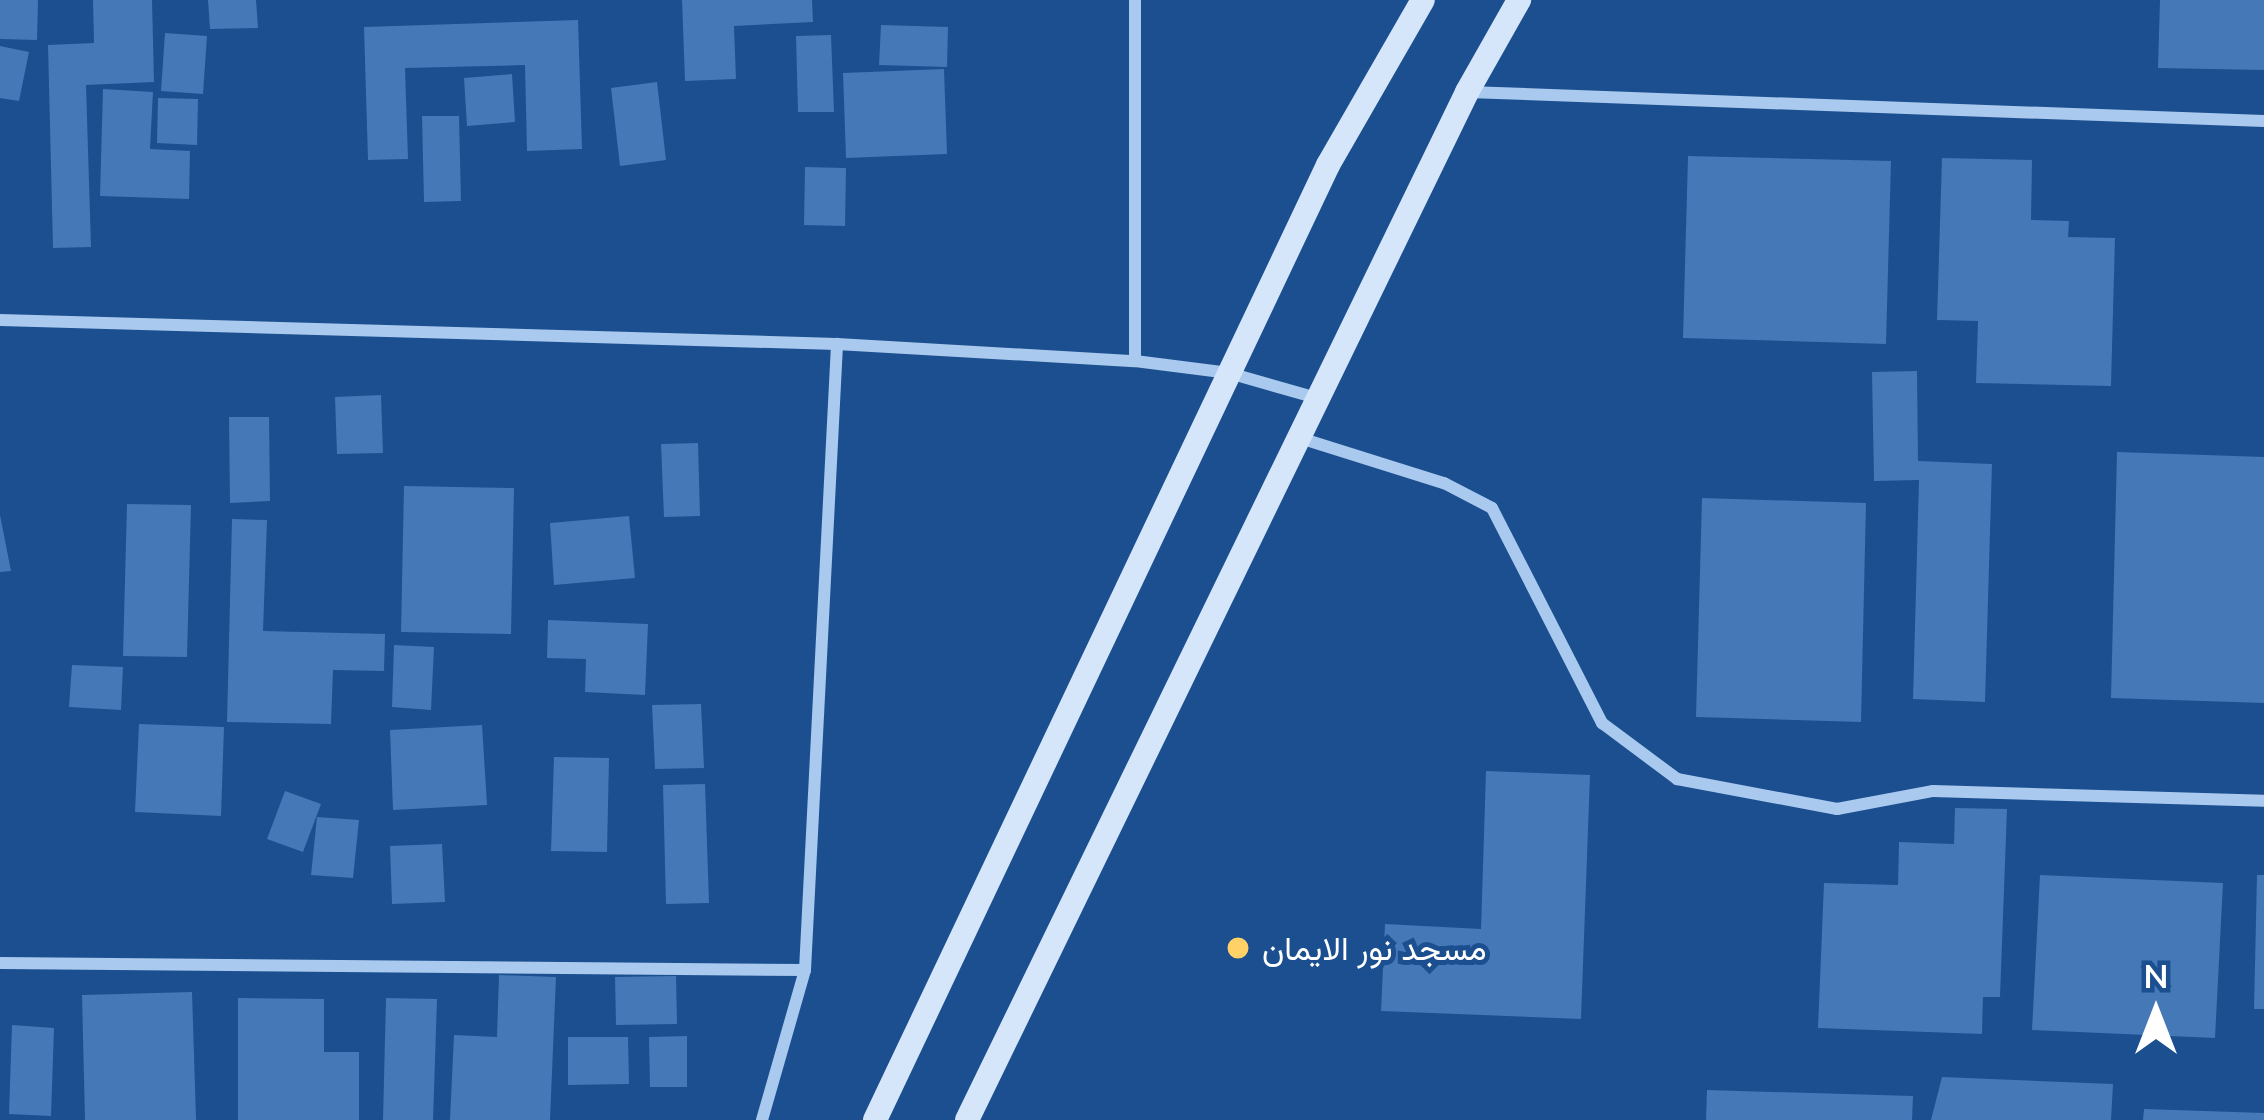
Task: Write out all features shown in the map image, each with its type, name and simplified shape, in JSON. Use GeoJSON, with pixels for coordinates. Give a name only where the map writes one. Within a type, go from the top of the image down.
{"type":"FeatureCollection","features":[{"type":"Feature","properties":{"kind":"main road"},"geometry":{"type":"LineString","coordinates":[[875,1120],[1328,165],[1423,0]]}},
{"type":"Feature","properties":{"kind":"main road"},"geometry":{"type":"LineString","coordinates":[[968,1120],[1467,92],[1519,0]]}},
{"type":"Feature","properties":{"kind":"street"},"geometry":{"type":"LineString","coordinates":[[1135,0],[1135,361]]}},
{"type":"Feature","properties":{"kind":"street"},"geometry":{"type":"LineString","coordinates":[[1467,92],[2264,121]]}},
{"type":"Feature","properties":{"kind":"street"},"geometry":{"type":"LineString","coordinates":[[0,320],[837,344],[1135,361],[1228,373],[1321,399]]}},
{"type":"Feature","properties":{"kind":"street"},"geometry":{"type":"LineString","coordinates":[[762,1120],[805,970],[837,344]]}},
{"type":"Feature","properties":{"kind":"street"},"geometry":{"type":"LineString","coordinates":[[1300,438],[1444,483],[1492,508],[1602,723],[1677,779],[1837,809],[1933,791],[2264,801]]}},
{"type":"Feature","properties":{"kind":"street"},"geometry":{"type":"LineString","coordinates":[[0,962],[805,970]]}},
{"type":"Feature","properties":{"kind":"building"},"geometry":{"type":"Polygon","coordinates":[[[0,0],[38,0],[37,40],[0,39],[0,0]]]}},
{"type":"Feature","properties":{"kind":"building"},"geometry":{"type":"Polygon","coordinates":[[[93,0],[152,0],[154,82],[86,85],[91,247],[53,248],[48,45],[94,43],[93,0]]]}},
{"type":"Feature","properties":{"kind":"building"},"geometry":{"type":"Polygon","coordinates":[[[208,0],[256,0],[258,28],[210,29],[208,0]]]}},
{"type":"Feature","properties":{"kind":"building"},"geometry":{"type":"Polygon","coordinates":[[[682,0],[812,0],[813,22],[734,26],[736,79],[685,81],[682,0]]]}},
{"type":"Feature","properties":{"kind":"building"},"geometry":{"type":"Polygon","coordinates":[[[2160,0],[2264,0],[2264,70],[2158,68],[2160,0]]]}},
{"type":"Feature","properties":{"kind":"building"},"geometry":{"type":"Polygon","coordinates":[[[578,20],[582,149],[527,151],[525,65],[405,68],[408,159],[368,160],[364,27],[578,20]]]}},
{"type":"Feature","properties":{"kind":"building"},"geometry":{"type":"Polygon","coordinates":[[[881,25],[948,27],[947,67],[879,65],[881,25]]]}},
{"type":"Feature","properties":{"kind":"building"},"geometry":{"type":"Polygon","coordinates":[[[165,33],[207,36],[203,94],[161,91],[165,33]]]}},
{"type":"Feature","properties":{"kind":"building"},"geometry":{"type":"Polygon","coordinates":[[[831,35],[834,112],[798,112],[796,36],[831,35]]]}},
{"type":"Feature","properties":{"kind":"building"},"geometry":{"type":"Polygon","coordinates":[[[0,46],[29,52],[19,101],[0,98],[0,46]]]}},
{"type":"Feature","properties":{"kind":"building"},"geometry":{"type":"Polygon","coordinates":[[[944,69],[947,154],[846,158],[843,73],[944,69]]]}},
{"type":"Feature","properties":{"kind":"building"},"geometry":{"type":"Polygon","coordinates":[[[512,74],[515,122],[467,126],[464,78],[512,74]]]}},
{"type":"Feature","properties":{"kind":"building"},"geometry":{"type":"Polygon","coordinates":[[[657,82],[666,160],[620,166],[611,88],[657,82]]]}},
{"type":"Feature","properties":{"kind":"building"},"geometry":{"type":"Polygon","coordinates":[[[103,89],[153,92],[150,149],[190,151],[189,199],[100,196],[103,89]]]}},
{"type":"Feature","properties":{"kind":"building"},"geometry":{"type":"Polygon","coordinates":[[[158,98],[198,99],[197,145],[157,143],[158,98]]]}},
{"type":"Feature","properties":{"kind":"building"},"geometry":{"type":"Polygon","coordinates":[[[422,116],[459,116],[461,201],[424,202],[422,116]]]}},
{"type":"Feature","properties":{"kind":"building"},"geometry":{"type":"Polygon","coordinates":[[[1688,156],[1891,161],[1886,344],[1683,338],[1688,156]]]}},
{"type":"Feature","properties":{"kind":"building"},"geometry":{"type":"Polygon","coordinates":[[[1942,158],[2032,160],[2031,220],[2069,221],[2068,237],[2115,238],[2111,386],[1976,383],[1978,321],[1937,320],[1942,158]]]}},
{"type":"Feature","properties":{"kind":"building"},"geometry":{"type":"Polygon","coordinates":[[[805,167],[846,168],[845,226],[804,225],[805,167]]]}},
{"type":"Feature","properties":{"kind":"building"},"geometry":{"type":"Polygon","coordinates":[[[1917,371],[1918,461],[1992,464],[1985,702],[1913,699],[1919,480],[1874,481],[1872,372],[1917,371]]]}},
{"type":"Feature","properties":{"kind":"building"},"geometry":{"type":"Polygon","coordinates":[[[381,395],[383,453],[337,454],[335,397],[381,395]]]}},
{"type":"Feature","properties":{"kind":"building"},"geometry":{"type":"Polygon","coordinates":[[[229,417],[269,417],[270,501],[230,503],[229,417]]]}},
{"type":"Feature","properties":{"kind":"building"},"geometry":{"type":"Polygon","coordinates":[[[698,443],[700,516],[664,517],[661,444],[698,443]]]}},
{"type":"Feature","properties":{"kind":"building"},"geometry":{"type":"Polygon","coordinates":[[[2117,452],[2264,457],[2264,703],[2111,698],[2117,452]]]}},
{"type":"Feature","properties":{"kind":"building"},"geometry":{"type":"Polygon","coordinates":[[[404,486],[514,488],[511,634],[401,632],[404,486]]]}},
{"type":"Feature","properties":{"kind":"building"},"geometry":{"type":"Polygon","coordinates":[[[1702,498],[1866,503],[1861,722],[1696,717],[1702,498]]]}},
{"type":"Feature","properties":{"kind":"building"},"geometry":{"type":"Polygon","coordinates":[[[127,504],[191,505],[187,657],[123,656],[127,504]]]}},
{"type":"Feature","properties":{"kind":"building"},"geometry":{"type":"Polygon","coordinates":[[[0,515],[11,571],[0,572],[0,515]]]}},
{"type":"Feature","properties":{"kind":"building"},"geometry":{"type":"Polygon","coordinates":[[[629,516],[635,578],[554,585],[550,523],[629,516]]]}},
{"type":"Feature","properties":{"kind":"building"},"geometry":{"type":"Polygon","coordinates":[[[232,519],[267,520],[263,631],[385,634],[384,671],[333,670],[331,724],[227,722],[232,519]]]}},
{"type":"Feature","properties":{"kind":"building"},"geometry":{"type":"Polygon","coordinates":[[[548,620],[648,624],[645,695],[585,692],[586,659],[547,658],[548,620]]]}},
{"type":"Feature","properties":{"kind":"building"},"geometry":{"type":"Polygon","coordinates":[[[394,645],[434,647],[431,710],[392,707],[394,645]]]}},
{"type":"Feature","properties":{"kind":"building"},"geometry":{"type":"Polygon","coordinates":[[[72,665],[123,667],[121,710],[69,707],[72,665]]]}},
{"type":"Feature","properties":{"kind":"building"},"geometry":{"type":"Polygon","coordinates":[[[701,704],[704,768],[655,769],[652,705],[701,704]]]}},
{"type":"Feature","properties":{"kind":"building"},"geometry":{"type":"Polygon","coordinates":[[[139,724],[224,727],[221,816],[135,812],[139,724]]]}},
{"type":"Feature","properties":{"kind":"building"},"geometry":{"type":"Polygon","coordinates":[[[482,725],[487,805],[393,810],[390,730],[482,725]]]}},
{"type":"Feature","properties":{"kind":"building"},"geometry":{"type":"Polygon","coordinates":[[[554,757],[609,758],[607,852],[551,851],[554,757]]]}},
{"type":"Feature","properties":{"kind":"building"},"geometry":{"type":"Polygon","coordinates":[[[1486,771],[1590,775],[1581,1019],[1381,1011],[1385,924],[1481,929],[1486,771]]]}},
{"type":"Feature","properties":{"kind":"building"},"geometry":{"type":"Polygon","coordinates":[[[705,784],[709,903],[666,904],[663,785],[705,784]]]}},
{"type":"Feature","properties":{"kind":"building"},"geometry":{"type":"Polygon","coordinates":[[[285,791],[321,804],[303,852],[267,839],[285,791]]]}},
{"type":"Feature","properties":{"kind":"building"},"geometry":{"type":"Polygon","coordinates":[[[1955,808],[2007,809],[2000,997],[1983,997],[1982,1034],[1818,1028],[1824,883],[1898,885],[1899,842],[1954,844],[1955,808]]]}},
{"type":"Feature","properties":{"kind":"building"},"geometry":{"type":"Polygon","coordinates":[[[317,817],[359,820],[353,878],[311,875],[317,817]]]}},
{"type":"Feature","properties":{"kind":"building"},"geometry":{"type":"Polygon","coordinates":[[[442,844],[445,902],[392,904],[390,846],[442,844]]]}},
{"type":"Feature","properties":{"kind":"building"},"geometry":{"type":"Polygon","coordinates":[[[2040,875],[2223,883],[2215,1038],[2032,1030],[2040,875]]]}},
{"type":"Feature","properties":{"kind":"building"},"geometry":{"type":"Polygon","coordinates":[[[2257,875],[2264,875],[2264,1009],[2254,1009],[2257,875]]]}},
{"type":"Feature","properties":{"kind":"building"},"geometry":{"type":"Polygon","coordinates":[[[499,975],[556,977],[550,1120],[450,1120],[454,1035],[497,1037],[499,975]]]}},
{"type":"Feature","properties":{"kind":"building"},"geometry":{"type":"Polygon","coordinates":[[[676,976],[677,1024],[616,1025],[615,977],[676,976]]]}},
{"type":"Feature","properties":{"kind":"building"},"geometry":{"type":"Polygon","coordinates":[[[192,992],[196,1120],[85,1120],[82,995],[192,992]]]}},
{"type":"Feature","properties":{"kind":"building"},"geometry":{"type":"Polygon","coordinates":[[[238,998],[324,999],[324,1052],[359,1052],[359,1120],[238,1120],[238,998]]]}},
{"type":"Feature","properties":{"kind":"building"},"geometry":{"type":"Polygon","coordinates":[[[386,998],[437,999],[433,1120],[383,1120],[386,998]]]}},
{"type":"Feature","properties":{"kind":"building"},"geometry":{"type":"Polygon","coordinates":[[[12,1025],[54,1028],[51,1116],[9,1114],[12,1025]]]}},
{"type":"Feature","properties":{"kind":"building"},"geometry":{"type":"Polygon","coordinates":[[[687,1036],[687,1087],[650,1087],[649,1037],[687,1036]]]}},
{"type":"Feature","properties":{"kind":"building"},"geometry":{"type":"Polygon","coordinates":[[[568,1037],[628,1037],[629,1084],[568,1085],[568,1037]]]}},
{"type":"Feature","properties":{"kind":"building"},"geometry":{"type":"Polygon","coordinates":[[[1942,1077],[2113,1084],[2111,1120],[1931,1120],[1942,1077]]]}},
{"type":"Feature","properties":{"kind":"building"},"geometry":{"type":"Polygon","coordinates":[[[1707,1090],[1913,1096],[1912,1120],[1706,1120],[1707,1090]]]}},
{"type":"Feature","properties":{"kind":"building"},"geometry":{"type":"Polygon","coordinates":[[[2144,1109],[2264,1113],[2264,1120],[2143,1120],[2144,1109]]]}},
{"type":"Feature","properties":{"kind":"place","name":"مسجد نور الايمان"},"geometry":{"type":"Point","coordinates":[1238,948]}}]}
